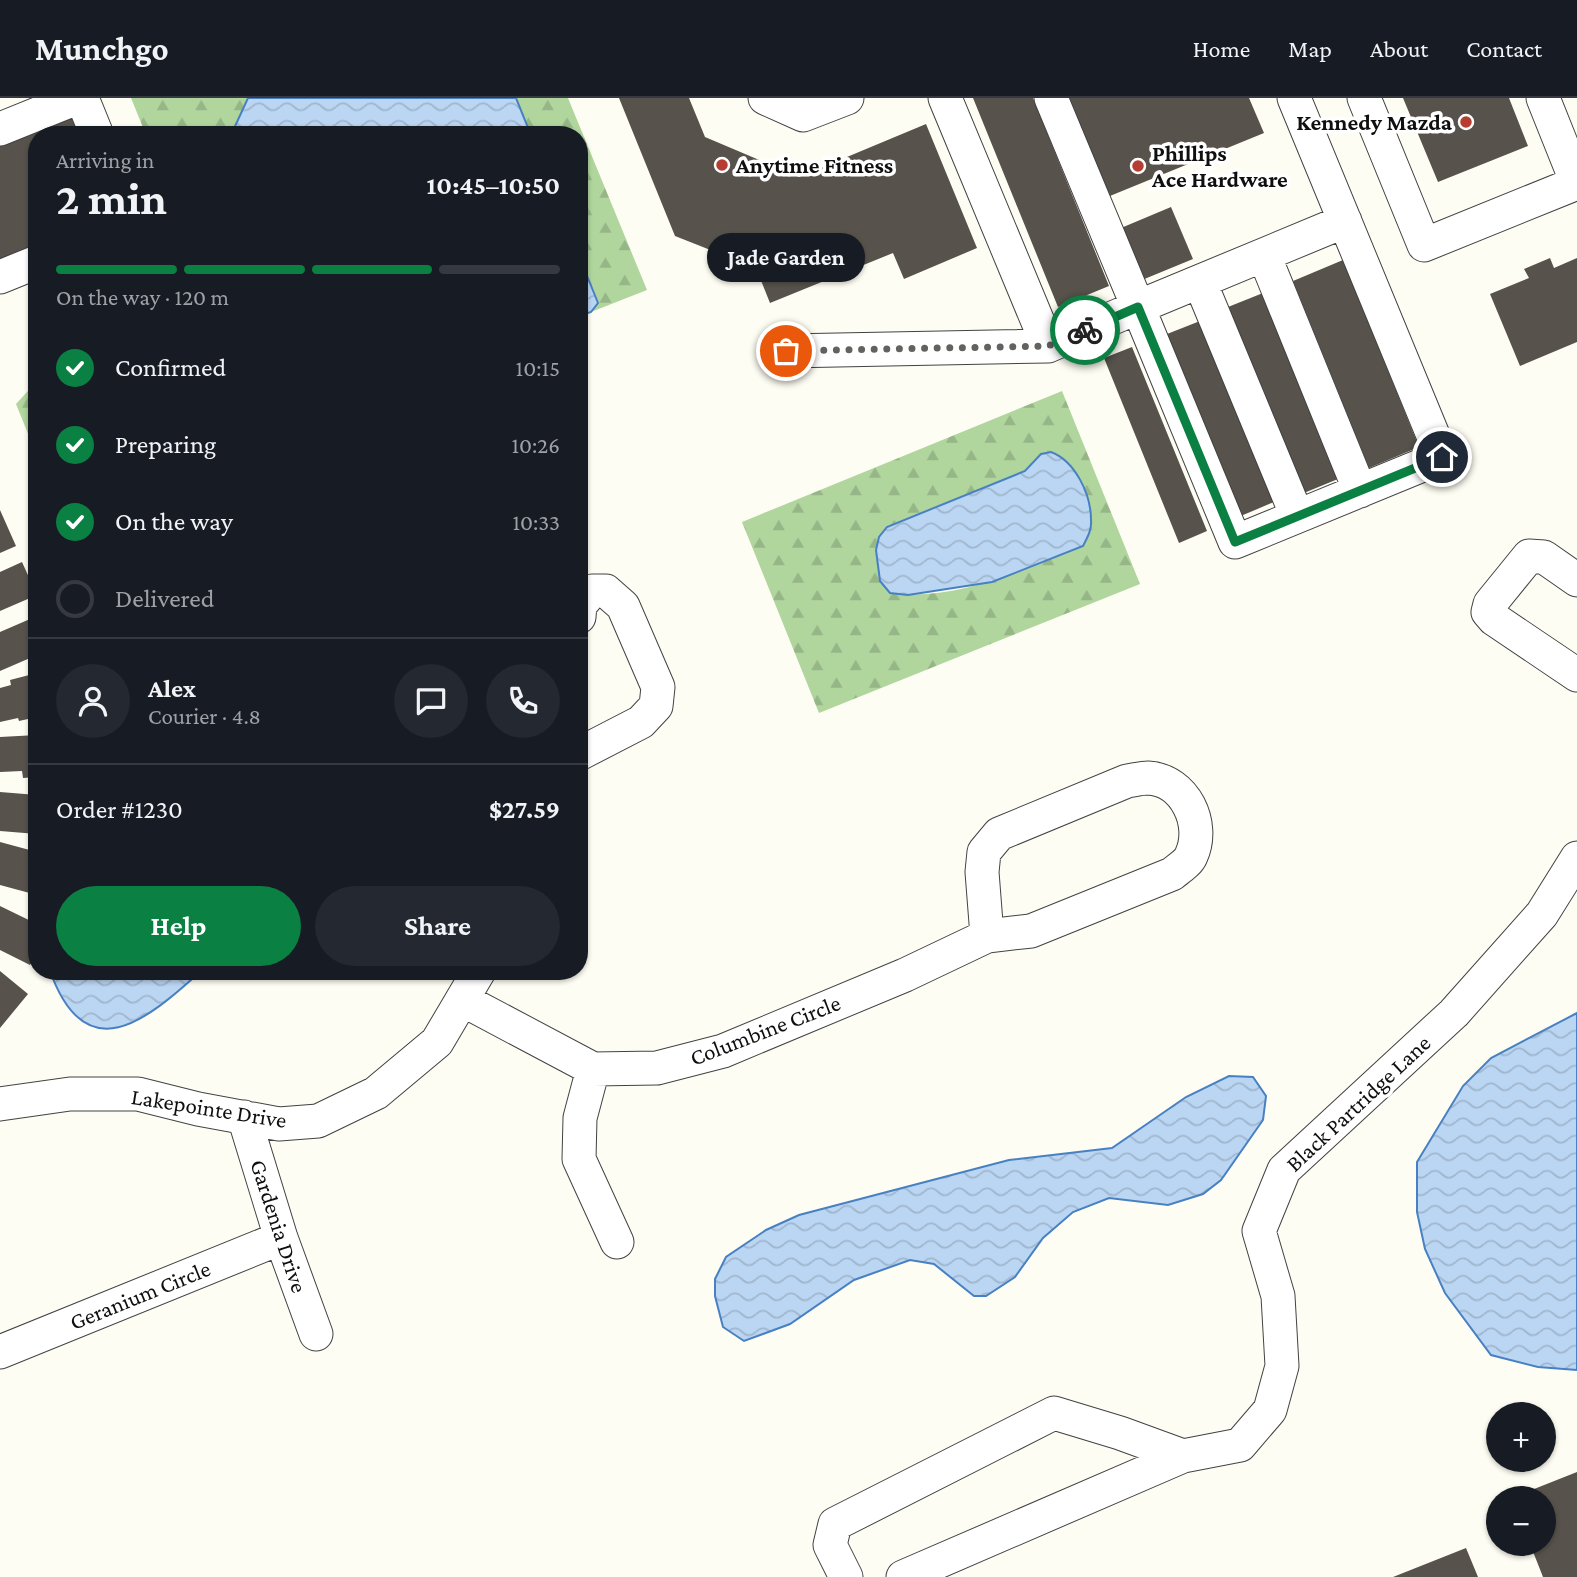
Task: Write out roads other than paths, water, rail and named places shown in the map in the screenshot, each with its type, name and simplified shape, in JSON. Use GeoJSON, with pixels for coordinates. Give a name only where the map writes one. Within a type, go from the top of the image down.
{"type":"FeatureCollection","features":[{"type":"Feature","properties":{"kind":"street"},"geometry":{"type":"LineString","coordinates":[[0,129],[80,98],[93,126]]}},
{"type":"Feature","properties":{"kind":"street"},"geometry":{"type":"LineString","coordinates":[[765,98],[803,115],[847,98]]}},
{"type":"Feature","properties":{"kind":"street"},"geometry":{"type":"LineString","coordinates":[[945,98],[1048,346]]}},
{"type":"Feature","properties":{"kind":"street"},"geometry":{"type":"LineString","coordinates":[[1051,98],[1235,542],[1442,457],[1294,98]]}},
{"type":"Feature","properties":{"kind":"street"},"geometry":{"type":"LineString","coordinates":[[1364,98],[1424,245],[1577,183],[1543,98]]}},
{"type":"Feature","properties":{"kind":"street"},"geometry":{"type":"LineString","coordinates":[[786,351],[1048,346],[1345,221]]}},
{"type":"Feature","properties":{"kind":"street"},"geometry":{"type":"LineString","coordinates":[[1264,255],[1360,491]]}},
{"type":"Feature","properties":{"kind":"street"},"geometry":{"type":"LineString","coordinates":[[0,277],[28,266]]}},
{"type":"Feature","properties":{"kind":"street"},"geometry":{"type":"LineString","coordinates":[[1200,282],[1297,516]]}},
{"type":"Feature","properties":{"kind":"street"},"geometry":{"type":"LineString","coordinates":[[1577,580],[1544,557],[1529,555],[1490,604],[1488,612],[1494,619],[1577,675]]}},
{"type":"Feature","properties":{"kind":"street"},"geometry":{"type":"LineString","coordinates":[[588,596],[592,591],[606,591],[623,606],[658,687],[656,705],[641,722],[588,745]]}},
{"type":"Feature","properties":{"kind":"street","name":"Columbine Circle"},"geometry":{"type":"LineString","coordinates":[[463,1000],[593,1069],[657,1068],[723,1051],[905,975],[987,936],[1031,932],[1172,874],[1191,858],[1197,833],[1193,813],[1182,794],[1168,784],[1149,778],[1127,781],[999,834],[984,852],[982,897],[987,936]]}},
{"type":"Feature","properties":{"kind":"street","name":"Black Partridge Lane"},"geometry":{"type":"LineString","coordinates":[[903,1577],[1183,1456],[1240,1445],[1270,1410],[1282,1366],[1278,1296],[1259,1231],[1284,1170],[1454,1013],[1542,914],[1577,858]]}},
{"type":"Feature","properties":{"kind":"street","name":"Lakepointe Drive"},"geometry":{"type":"LineString","coordinates":[[0,1104],[70,1094],[138,1094],[279,1124],[318,1121],[376,1093],[436,1042],[474,980]]}},
{"type":"Feature","properties":{"kind":"street"},"geometry":{"type":"LineString","coordinates":[[593,1069],[580,1118],[579,1159],[617,1242]]}},
{"type":"Feature","properties":{"kind":"street","name":"Gardenia Drive"},"geometry":{"type":"LineString","coordinates":[[244,1117],[281,1238],[316,1334]]}},
{"type":"Feature","properties":{"kind":"street","name":"Geranium Circle"},"geometry":{"type":"LineString","coordinates":[[0,1352],[281,1238]]}},
{"type":"Feature","properties":{"kind":"street"},"geometry":{"type":"LineString","coordinates":[[846,1577],[830,1545],[835,1524],[1054,1413],[1183,1456]]}},
{"type":"Feature","properties":{"kind":"water"},"geometry":{"type":"Polygon","coordinates":[[[248,98],[516,98],[527,126],[235,126],[248,98]]]}},
{"type":"Feature","properties":{"kind":"water"},"geometry":{"type":"Polygon","coordinates":[[[588,278],[598,303],[588,313],[588,278]]]}},
{"type":"Feature","properties":{"kind":"water"},"geometry":{"type":"Polygon","coordinates":[[[1051,452],[1067,463],[1085,489],[1091,524],[1083,546],[992,582],[908,595],[890,593],[880,581],[876,550],[879,537],[887,527],[1025,471],[1041,454],[1051,452]]]}},
{"type":"Feature","properties":{"kind":"water"},"geometry":{"type":"Polygon","coordinates":[[[54,980],[190,980],[139,1019],[118,1027],[99,1028],[81,1020],[65,1002],[54,980]]]}},
{"type":"Feature","properties":{"kind":"water"},"geometry":{"type":"Polygon","coordinates":[[[1577,1013],[1577,1370],[1538,1367],[1491,1355],[1445,1293],[1425,1249],[1417,1212],[1417,1162],[1463,1086],[1491,1058],[1577,1013]]]}},
{"type":"Feature","properties":{"kind":"water"},"geometry":{"type":"Polygon","coordinates":[[[1229,1076],[1253,1077],[1266,1096],[1263,1120],[1221,1180],[1203,1194],[1168,1205],[1109,1198],[1073,1212],[1043,1238],[1015,1277],[986,1296],[974,1296],[934,1264],[910,1260],[854,1280],[790,1324],[744,1341],[723,1327],[715,1296],[715,1279],[726,1257],[766,1230],[799,1215],[1009,1160],[1112,1148],[1186,1097],[1229,1076]]]}},
{"type":"Feature","properties":{"kind":"place","name":"Kennedy Mazda"},"geometry":{"type":"Point","coordinates":[1466,122]}},
{"type":"Feature","properties":{"kind":"place","name":"Anytime Fitness"},"geometry":{"type":"Point","coordinates":[722,165]}},
{"type":"Feature","properties":{"kind":"place","name":"Phillips Ace Hardware"},"geometry":{"type":"Point","coordinates":[1138,166]}},
{"type":"Feature","properties":{"kind":"place","name":"Jade Garden"},"geometry":{"type":"Point","coordinates":[786,351]}}]}
